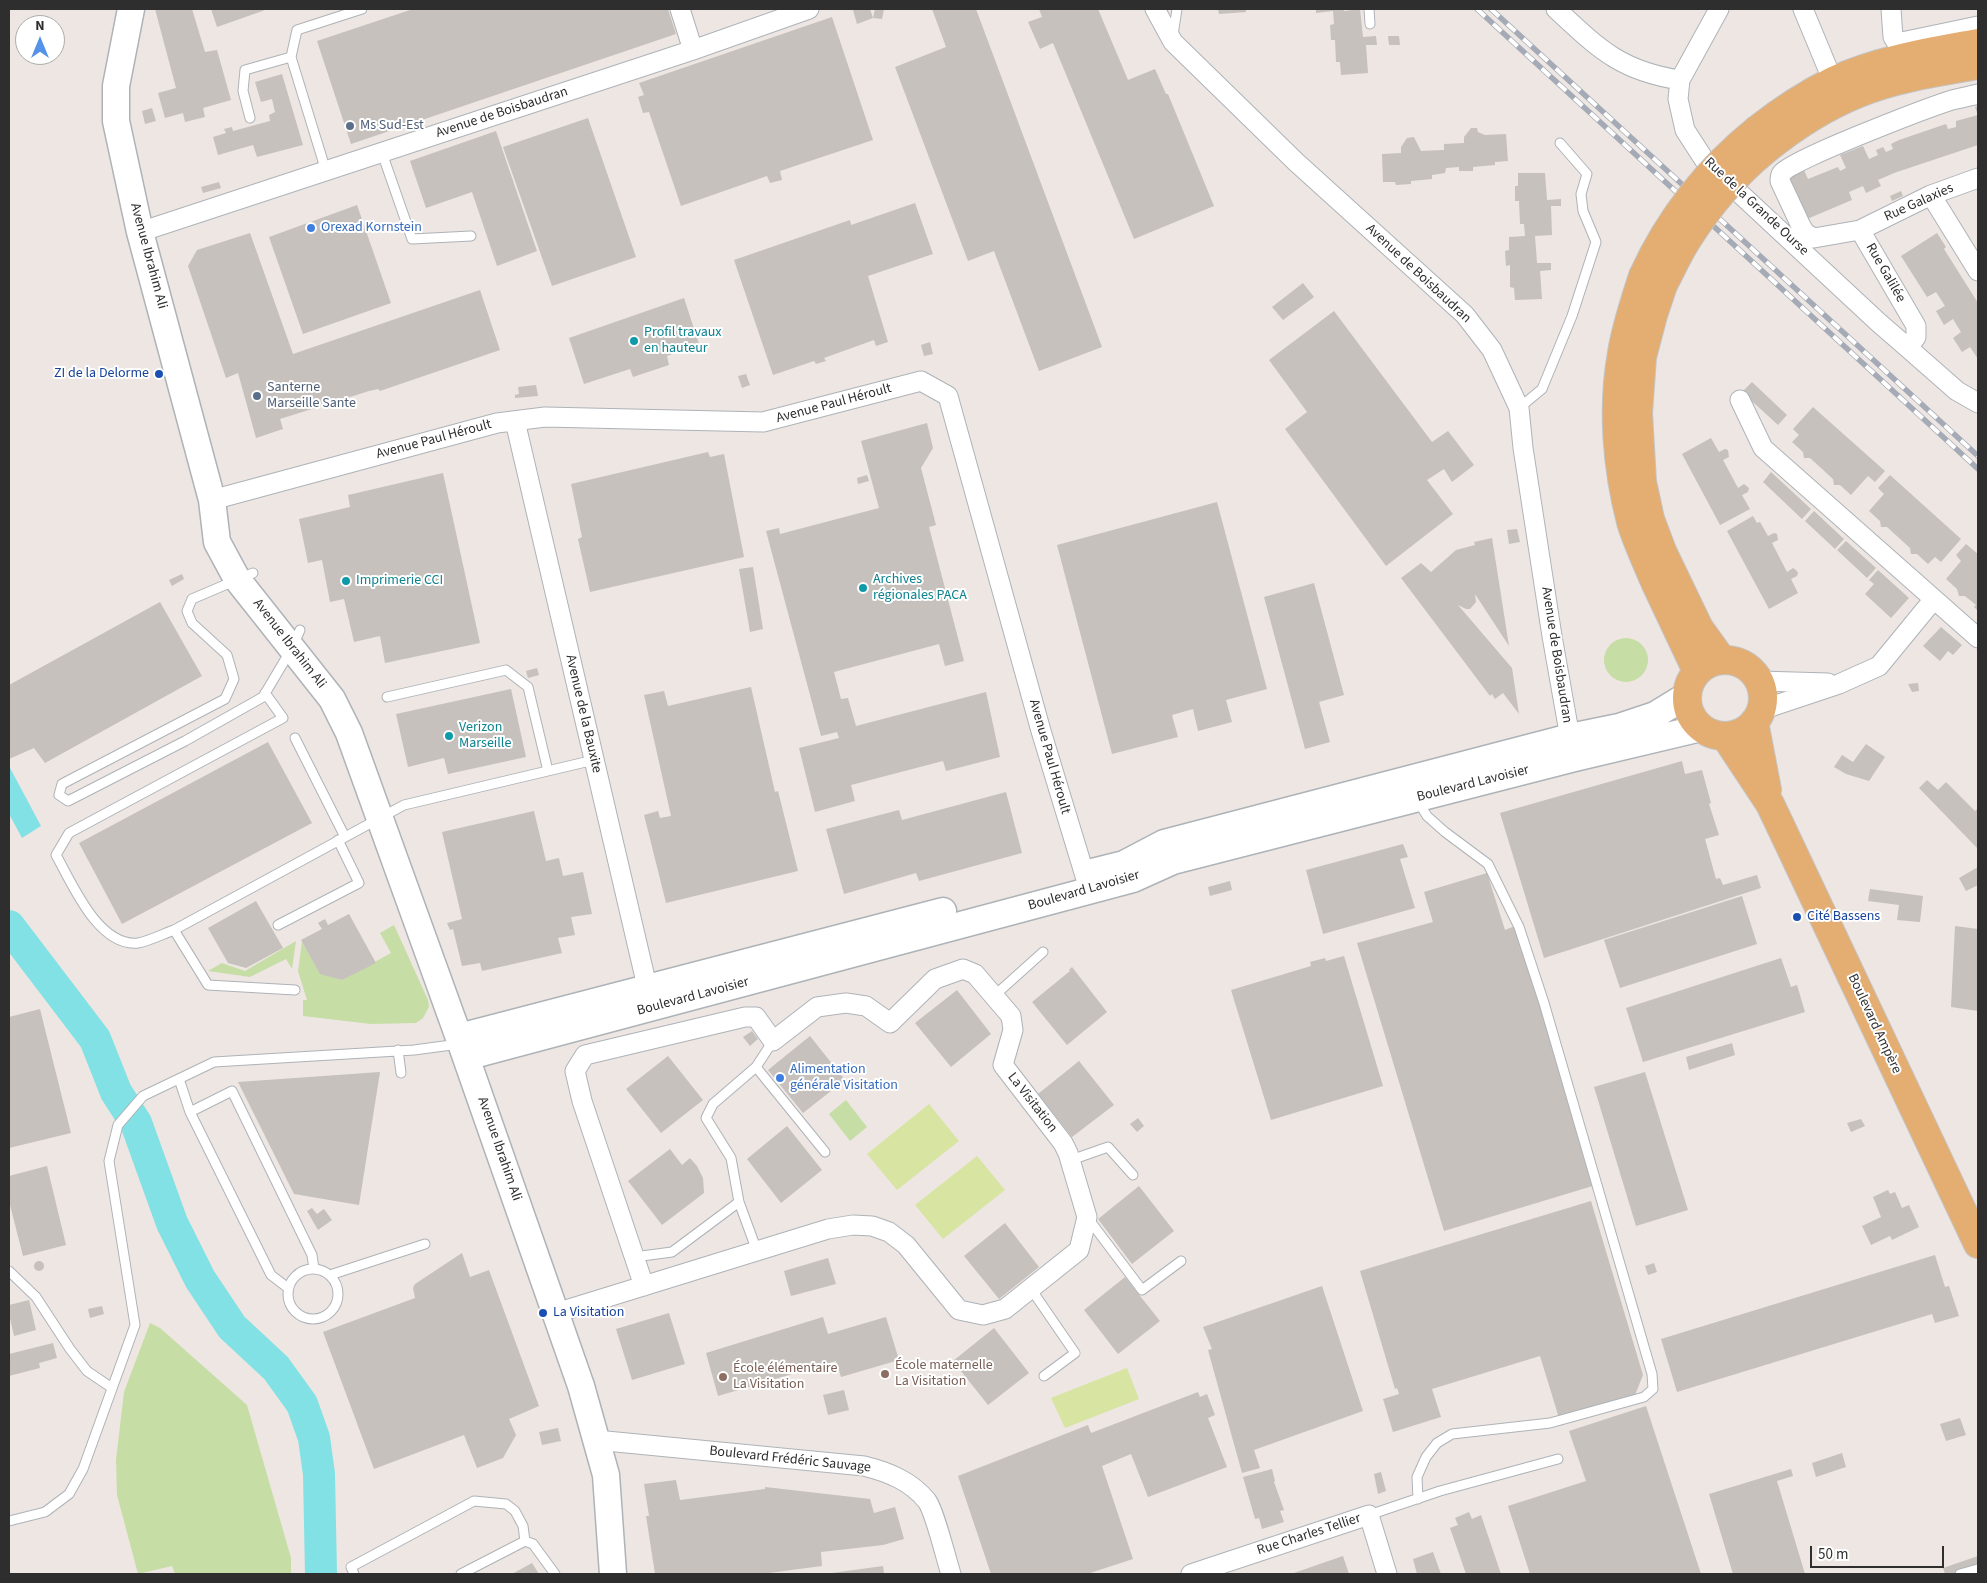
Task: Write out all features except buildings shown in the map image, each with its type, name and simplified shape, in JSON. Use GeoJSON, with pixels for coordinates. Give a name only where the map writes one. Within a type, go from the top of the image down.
{"type":"FeatureCollection","features":[{"type":"Feature","properties":{"kind":"main road"},"geometry":{"type":"LineString","coordinates":[[1722,660],[1699,628],[1662,551],[1650,519],[1642,482],[1638,414],[1642,357],[1653,315],[1653,281],[1658,245],[1689,197],[1735,147],[1761,140],[1886,62],[1978,43]]}},
{"type":"Feature","properties":{"kind":"main road"},"geometry":{"type":"LineString","coordinates":[[1837,91],[1860,93],[1910,78],[1978,65]]}},
{"type":"Feature","properties":{"kind":"main road"},"geometry":{"type":"LineString","coordinates":[[1653,281],[1632,308],[1622,352],[1618,387],[1618,444],[1623,484],[1632,523],[1647,563],[1697,671]]}},
{"type":"Feature","properties":{"kind":"main road"},"geometry":{"type":"LineString","coordinates":[[1722,660],[1737,662],[1750,669],[1759,681],[1763,695],[1758,716],[1741,732],[1713,732],[1690,714],[1686,696],[1689,683],[1697,671],[1709,663],[1722,660]]}},
{"type":"Feature","properties":{"kind":"main road","name":"Boulevard Ampère"},"geometry":{"type":"LineString","coordinates":[[1758,716],[1770,804]]}},
{"type":"Feature","properties":{"kind":"main road","name":"Boulevard Ampère"},"geometry":{"type":"LineString","coordinates":[[1713,732],[1770,804],[1978,1244]]}},
{"type":"Feature","properties":{"kind":"street","name":"Avenue Ibrahim Ali"},"geometry":{"type":"LineString","coordinates":[[130,9],[116,86],[116,120],[140,232],[212,500],[217,542],[296,639],[332,699],[349,733],[462,1046],[581,1386],[606,1475],[613,1574]]}},
{"type":"Feature","properties":{"kind":"street"},"geometry":{"type":"LineString","coordinates":[[680,9],[693,50]]}},
{"type":"Feature","properties":{"kind":"street","name":"Avenue de Boisbaudran"},"geometry":{"type":"LineString","coordinates":[[140,232],[693,50],[809,9]]}},
{"type":"Feature","properties":{"kind":"street","name":"Avenue de Boisbaudran"},"geometry":{"type":"LineString","coordinates":[[1155,9],[1172,40],[1296,162],[1465,315],[1492,350],[1519,408],[1523,448],[1572,748]]}},
{"type":"Feature","properties":{"kind":"street"},"geometry":{"type":"LineString","coordinates":[[1556,9],[1595,45],[1617,60],[1657,77],[1680,80]]}},
{"type":"Feature","properties":{"kind":"street","name":"Rue de la Grande Ourse"},"geometry":{"type":"LineString","coordinates":[[1719,9],[1680,80],[1678,99],[1685,130],[1705,161],[1908,348]]}},
{"type":"Feature","properties":{"kind":"street"},"geometry":{"type":"LineString","coordinates":[[1803,9],[1837,91]]}},
{"type":"Feature","properties":{"kind":"street"},"geometry":{"type":"LineString","coordinates":[[1891,9],[1893,37],[1897,43],[1978,26]]}},
{"type":"Feature","properties":{"kind":"street","name":"Rue Galilée"},"geometry":{"type":"LineString","coordinates":[[1908,348],[1916,337],[1916,326],[1860,230],[1814,238],[1805,233],[1780,180],[1782,173],[1789,167],[1808,158],[1952,100],[1978,94]]}},
{"type":"Feature","properties":{"kind":"street","name":"Rue Galaxies"},"geometry":{"type":"LineString","coordinates":[[1860,230],[1932,195],[1978,178]]}},
{"type":"Feature","properties":{"kind":"street"},"geometry":{"type":"LineString","coordinates":[[1932,195],[1978,271]]}},
{"type":"Feature","properties":{"kind":"street"},"geometry":{"type":"LineString","coordinates":[[1908,348],[1957,391],[1978,403]]}},
{"type":"Feature","properties":{"kind":"street","name":"Avenue Paul Héroult"},"geometry":{"type":"LineString","coordinates":[[212,500],[497,423],[545,417],[763,422],[921,381],[948,396],[1042,731],[1087,883]]}},
{"type":"Feature","properties":{"kind":"street"},"geometry":{"type":"LineString","coordinates":[[1740,400],[1763,448],[1978,638]]}},
{"type":"Feature","properties":{"kind":"street","name":"Avenue de la Bauxite"},"geometry":{"type":"LineString","coordinates":[[514,421],[650,998]]}},
{"type":"Feature","properties":{"kind":"street"},"geometry":{"type":"LineString","coordinates":[[1758,716],[1879,666],[1934,599]]}},
{"type":"Feature","properties":{"kind":"street"},"geometry":{"type":"LineString","coordinates":[[1759,681],[1839,684]]}},
{"type":"Feature","properties":{"kind":"street","name":"Boulevard Lavoisier"},"geometry":{"type":"LineString","coordinates":[[462,1046],[1087,883],[1133,879],[1173,861],[1417,798],[1572,748],[1619,727],[1655,715],[1686,696]]}},
{"type":"Feature","properties":{"kind":"street","name":"Boulevard Lavoisier"},"geometry":{"type":"LineString","coordinates":[[1087,883],[1164,843],[1572,748],[1713,732]]}},
{"type":"Feature","properties":{"kind":"street","name":"La Visitation"},"geometry":{"type":"LineString","coordinates":[[773,1041],[817,1006],[846,1003],[866,1006],[890,1023],[935,980],[963,969],[975,974],[1011,1016],[1013,1030],[1003,1065],[1063,1143],[1087,1217]]}},
{"type":"Feature","properties":{"kind":"street"},"geometry":{"type":"LineString","coordinates":[[644,1286],[582,1101],[576,1071],[585,1055],[746,1017],[756,1017],[773,1041]]}},
{"type":"Feature","properties":{"kind":"street"},"geometry":{"type":"LineString","coordinates":[[556,1312],[828,1229],[854,1225],[872,1226],[889,1232],[906,1245],[959,1310],[982,1315],[1005,1309],[1079,1250],[1087,1217]]}},
{"type":"Feature","properties":{"kind":"street","name":"Boulevard Frédéric Sauvage"},"geometry":{"type":"LineString","coordinates":[[596,1440],[864,1466],[882,1470],[912,1486],[928,1502],[951,1574]]}},
{"type":"Feature","properties":{"kind":"street","name":"Rue Charles Tellier"},"geometry":{"type":"LineString","coordinates":[[1192,1574],[1369,1516],[1387,1574]]}},
{"type":"Feature","properties":{"kind":"lane"},"geometry":{"type":"LineString","coordinates":[[326,171],[291,57],[297,30],[362,9]]}},
{"type":"Feature","properties":{"kind":"lane"},"geometry":{"type":"LineString","coordinates":[[1172,40],[1177,9]]}},
{"type":"Feature","properties":{"kind":"lane"},"geometry":{"type":"LineString","coordinates":[[1369,9],[1370,24]]}},
{"type":"Feature","properties":{"kind":"lane"},"geometry":{"type":"LineString","coordinates":[[250,118],[243,90],[245,70],[291,57]]}},
{"type":"Feature","properties":{"kind":"lane"},"geometry":{"type":"LineString","coordinates":[[1519,408],[1542,389],[1572,316],[1596,242],[1583,210],[1581,194],[1587,174],[1560,142]]}},
{"type":"Feature","properties":{"kind":"lane"},"geometry":{"type":"LineString","coordinates":[[382,153],[412,239],[471,236]]}},
{"type":"Feature","properties":{"kind":"lane"},"geometry":{"type":"LineString","coordinates":[[245,576],[192,599],[188,611],[192,623],[227,655],[234,679],[225,699],[62,784],[59,795],[68,801],[185,741],[263,697],[296,639]]}},
{"type":"Feature","properties":{"kind":"lane"},"geometry":{"type":"LineString","coordinates":[[387,697],[506,670],[528,687],[548,771]]}},
{"type":"Feature","properties":{"kind":"lane"},"geometry":{"type":"LineString","coordinates":[[265,693],[283,718],[69,833],[56,855],[88,911],[104,930],[122,942],[138,943],[174,930],[404,805],[594,760]]}},
{"type":"Feature","properties":{"kind":"lane"},"geometry":{"type":"LineString","coordinates":[[278,924],[359,883],[342,838],[295,738]]}},
{"type":"Feature","properties":{"kind":"lane"},"geometry":{"type":"LineString","coordinates":[[1417,798],[1427,816],[1488,864],[1519,927],[1544,1003],[1652,1374],[1653,1390],[1644,1397],[1550,1423],[1452,1434],[1438,1443],[1426,1457],[1417,1477],[1418,1499]]}},
{"type":"Feature","properties":{"kind":"lane"},"geometry":{"type":"LineString","coordinates":[[174,930],[208,984],[295,990]]}},
{"type":"Feature","properties":{"kind":"lane"},"geometry":{"type":"LineString","coordinates":[[994,996],[1043,952]]}},
{"type":"Feature","properties":{"kind":"lane"},"geometry":{"type":"LineString","coordinates":[[757,1251],[739,1202],[731,1158],[706,1118],[712,1104],[756,1067],[773,1041]]}},
{"type":"Feature","properties":{"kind":"lane"},"geometry":{"type":"LineString","coordinates":[[9,1521],[45,1512],[69,1494],[83,1469],[136,1325],[109,1161],[118,1125],[143,1096],[214,1062],[462,1046]]}},
{"type":"Feature","properties":{"kind":"lane"},"geometry":{"type":"LineString","coordinates":[[398,1050],[401,1073]]}},
{"type":"Feature","properties":{"kind":"lane"},"geometry":{"type":"LineString","coordinates":[[756,1067],[825,1152]]}},
{"type":"Feature","properties":{"kind":"lane"},"geometry":{"type":"LineString","coordinates":[[180,1079],[190,1112],[271,1275],[288,1288]]}},
{"type":"Feature","properties":{"kind":"lane"},"geometry":{"type":"LineString","coordinates":[[190,1112],[232,1092],[312,1256],[314,1269]]}},
{"type":"Feature","properties":{"kind":"lane"},"geometry":{"type":"LineString","coordinates":[[1070,1160],[1108,1147],[1133,1175]]}},
{"type":"Feature","properties":{"kind":"lane"},"geometry":{"type":"LineString","coordinates":[[634,1257],[672,1252],[739,1202]]}},
{"type":"Feature","properties":{"kind":"lane"},"geometry":{"type":"LineString","coordinates":[[1087,1217],[1142,1290],[1180,1261]]}},
{"type":"Feature","properties":{"kind":"lane"},"geometry":{"type":"LineString","coordinates":[[330,1275],[425,1244]]}},
{"type":"Feature","properties":{"kind":"lane"},"geometry":{"type":"LineString","coordinates":[[314,1269],[330,1275],[338,1290],[338,1299],[328,1314],[321,1318],[312,1319],[296,1312],[288,1297],[288,1288],[295,1276],[300,1272],[314,1269]]}},
{"type":"Feature","properties":{"kind":"lane"},"geometry":{"type":"LineString","coordinates":[[9,1271],[36,1297],[70,1349],[87,1371],[112,1388]]}},
{"type":"Feature","properties":{"kind":"lane"},"geometry":{"type":"LineString","coordinates":[[1031,1289],[1075,1353],[1044,1376]]}},
{"type":"Feature","properties":{"kind":"lane"},"geometry":{"type":"LineString","coordinates":[[1369,1516],[1440,1490],[1558,1459]]}},
{"type":"Feature","properties":{"kind":"lane"},"geometry":{"type":"LineString","coordinates":[[354,1574],[351,1567],[474,1501],[506,1504],[515,1511],[523,1526],[525,1541]]}},
{"type":"Feature","properties":{"kind":"lane"},"geometry":{"type":"LineString","coordinates":[[461,1574],[525,1541],[533,1544],[556,1574]]}},
{"type":"Feature","properties":{"kind":"lane"},"geometry":{"type":"LineString","coordinates":[[1960,1574],[1978,1569]]}},
{"type":"Feature","properties":{"kind":"green space"},"geometry":{"type":"Polygon","coordinates":[[[1626,638],[1638,642],[1644,648],[1648,660],[1644,672],[1638,678],[1626,682],[1614,678],[1608,672],[1604,660],[1608,648],[1614,642],[1626,638]]]}},
{"type":"Feature","properties":{"kind":"green space"},"geometry":{"type":"Polygon","coordinates":[[[394,925],[428,1000],[429,1007],[423,1018],[416,1023],[371,1024],[303,1016],[303,1000],[307,1000],[298,971],[302,942],[320,973],[342,980],[391,953],[380,933],[394,925]]]}},
{"type":"Feature","properties":{"kind":"green space"},"geometry":{"type":"Polygon","coordinates":[[[296,941],[292,969],[286,959],[250,977],[208,971],[222,963],[245,971],[296,941]]]}},
{"type":"Feature","properties":{"kind":"green space"},"geometry":{"type":"Polygon","coordinates":[[[846,1100],[867,1127],[850,1141],[829,1114],[846,1100]]]}},
{"type":"Feature","properties":{"kind":"green space"},"geometry":{"type":"Polygon","coordinates":[[[929,1104],[959,1141],[897,1190],[867,1154],[929,1104]]]}},
{"type":"Feature","properties":{"kind":"green space"},"geometry":{"type":"Polygon","coordinates":[[[977,1156],[1005,1190],[943,1239],[915,1205],[977,1156]]]}},
{"type":"Feature","properties":{"kind":"green space"},"geometry":{"type":"Polygon","coordinates":[[[150,1323],[160,1328],[247,1405],[291,1558],[291,1574],[175,1574],[172,1566],[138,1574],[117,1495],[116,1460],[124,1392],[150,1323]]]}},
{"type":"Feature","properties":{"kind":"green space"},"geometry":{"type":"Polygon","coordinates":[[[1127,1368],[1139,1399],[1065,1428],[1051,1398],[1127,1368]]]}},
{"type":"Feature","properties":{"kind":"water"},"geometry":{"type":"Polygon","coordinates":[[[9,766],[41,826],[22,838],[9,814],[9,766]]]}},
{"type":"Feature","properties":{"kind":"waterway"},"geometry":{"type":"LineString","coordinates":[[9,926],[95,1039],[116,1092],[136,1123],[172,1223],[200,1279],[232,1327],[276,1368],[302,1404],[314,1438],[319,1474],[321,1574]]}},
{"type":"Feature","properties":{"kind":"railway"},"geometry":{"type":"LineString","coordinates":[[1477,9],[1978,469]]}},
{"type":"Feature","properties":{"kind":"railway"},"geometry":{"type":"LineString","coordinates":[[1491,9],[1978,456]]}},
{"type":"Feature","properties":{"kind":"place","name":"Ms Sud-Est"},"geometry":{"type":"Point","coordinates":[350,126]}},
{"type":"Feature","properties":{"kind":"place","name":"Orexad Kornstein"},"geometry":{"type":"Point","coordinates":[311,228]}},
{"type":"Feature","properties":{"kind":"place","name":"Profil travaux en hauteur"},"geometry":{"type":"Point","coordinates":[634,341]}},
{"type":"Feature","properties":{"kind":"place","name":"ZI de la Delorme"},"geometry":{"type":"Point","coordinates":[159,374]}},
{"type":"Feature","properties":{"kind":"place","name":"Santerne Marseille Sante"},"geometry":{"type":"Point","coordinates":[257,396]}},
{"type":"Feature","properties":{"kind":"place","name":"Imprimerie CCI"},"geometry":{"type":"Point","coordinates":[346,581]}},
{"type":"Feature","properties":{"kind":"place","name":"Archives régionales PACA"},"geometry":{"type":"Point","coordinates":[863,588]}},
{"type":"Feature","properties":{"kind":"place","name":"Verizon Marseille"},"geometry":{"type":"Point","coordinates":[449,736]}},
{"type":"Feature","properties":{"kind":"place","name":"Cité Bassens"},"geometry":{"type":"Point","coordinates":[1797,917]}},
{"type":"Feature","properties":{"kind":"place","name":"Alimentation générale Visitation"},"geometry":{"type":"Point","coordinates":[780,1078]}},
{"type":"Feature","properties":{"kind":"place","name":"La Visitation"},"geometry":{"type":"Point","coordinates":[543,1313]}},
{"type":"Feature","properties":{"kind":"place","name":"École maternelle La Visitation"},"geometry":{"type":"Point","coordinates":[885,1374]}},
{"type":"Feature","properties":{"kind":"place","name":"École élémentaire La Visitation"},"geometry":{"type":"Point","coordinates":[723,1377]}}]}
